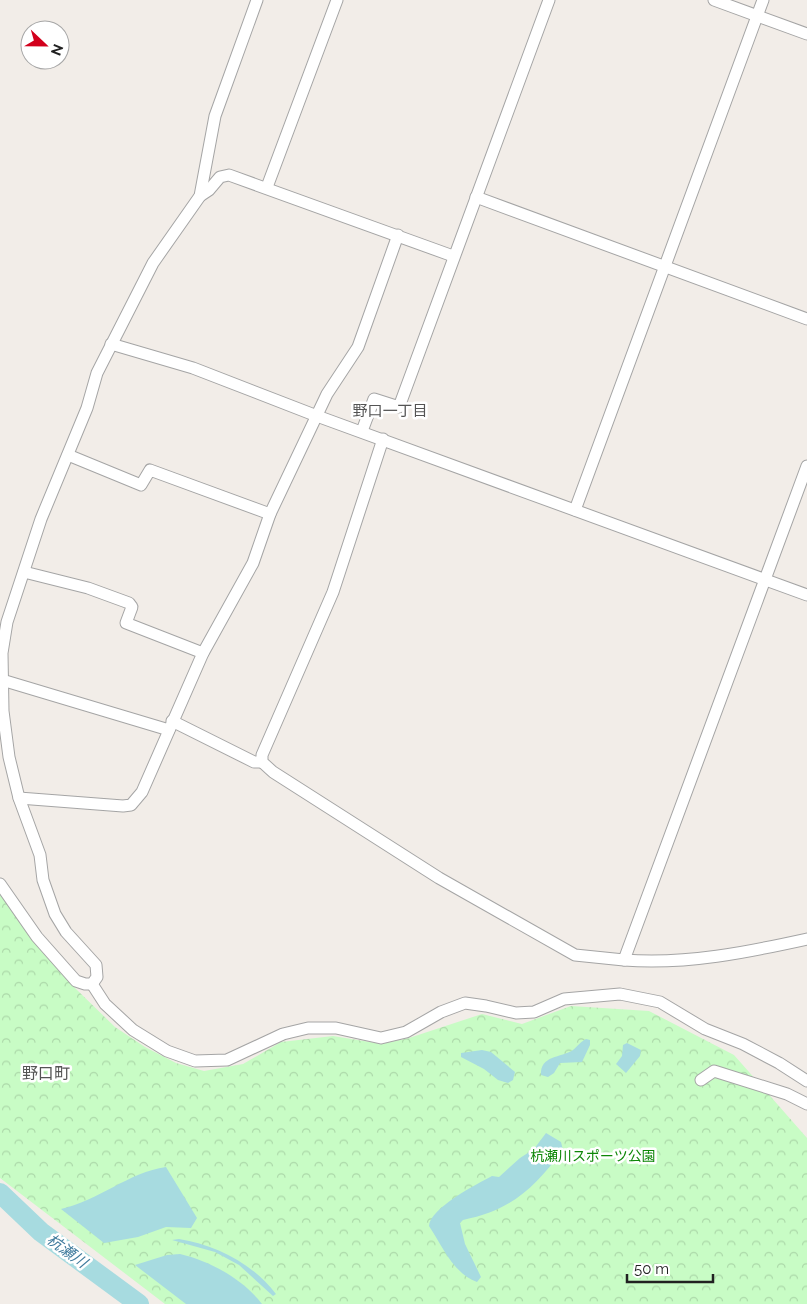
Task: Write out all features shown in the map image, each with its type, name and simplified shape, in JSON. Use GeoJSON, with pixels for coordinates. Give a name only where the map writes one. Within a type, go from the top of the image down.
{"type":"FeatureCollection","features":[{"type":"Feature","properties":{"kind":"street"},"geometry":{"type":"LineString","coordinates":[[200,196],[216,116],[257,0]]}},
{"type":"Feature","properties":{"kind":"street"},"geometry":{"type":"LineString","coordinates":[[267,187],[337,0]]}},
{"type":"Feature","properties":{"kind":"street"},"geometry":{"type":"LineString","coordinates":[[362,431],[374,398],[399,407],[453,256],[549,0]]}},
{"type":"Feature","properties":{"kind":"street"},"geometry":{"type":"LineString","coordinates":[[714,0],[807,34]]}},
{"type":"Feature","properties":{"kind":"street"},"geometry":{"type":"LineString","coordinates":[[575,510],[763,0]]}},
{"type":"Feature","properties":{"kind":"street"},"geometry":{"type":"LineString","coordinates":[[92,984],[97,977],[96,965],[66,932],[55,914],[43,880],[40,855],[19,798],[9,757],[3,711],[2,653],[7,622],[41,519],[87,408],[97,372],[153,263],[200,196],[225,174],[267,187],[453,256]]}},
{"type":"Feature","properties":{"kind":"street"},"geometry":{"type":"LineString","coordinates":[[476,197],[807,318]]}},
{"type":"Feature","properties":{"kind":"street"},"geometry":{"type":"LineString","coordinates":[[19,798],[123,806],[131,805],[142,792],[203,653],[253,563],[270,514],[327,394],[358,347],[398,235]]}},
{"type":"Feature","properties":{"kind":"street"},"geometry":{"type":"LineString","coordinates":[[112,344],[193,368],[317,416],[807,595]]}},
{"type":"Feature","properties":{"kind":"street"},"geometry":{"type":"LineString","coordinates":[[262,762],[262,755],[333,592],[383,439]]}},
{"type":"Feature","properties":{"kind":"street"},"geometry":{"type":"LineString","coordinates":[[68,455],[141,485],[150,470],[270,514]]}},
{"type":"Feature","properties":{"kind":"street"},"geometry":{"type":"LineString","coordinates":[[624,960],[807,466]]}},
{"type":"Feature","properties":{"kind":"street"},"geometry":{"type":"LineString","coordinates":[[24,572],[88,588],[128,603],[132,607],[126,623],[203,653]]}},
{"type":"Feature","properties":{"kind":"street"},"geometry":{"type":"LineString","coordinates":[[2,680],[170,725],[254,762],[262,762],[273,772],[439,878],[575,955],[652,962],[734,954],[807,939]]}},
{"type":"Feature","properties":{"kind":"street"},"geometry":{"type":"LineString","coordinates":[[0,884],[37,937],[76,981],[92,984]]}},
{"type":"Feature","properties":{"kind":"street"},"geometry":{"type":"LineString","coordinates":[[92,984],[105,1004],[133,1030],[167,1051],[195,1061],[227,1060],[283,1034],[308,1028],[336,1028],[381,1038],[406,1032],[442,1012],[464,1003],[516,1013],[534,1012],[564,999],[620,994],[660,1002],[705,1029],[743,1044],[779,1063],[807,1081]]}},
{"type":"Feature","properties":{"kind":"street"},"geometry":{"type":"LineString","coordinates":[[701,1080],[714,1070],[787,1094],[807,1104]]}},
{"type":"Feature","properties":{"kind":"green space","name":"杭瀬川スポーツ公園"},"geometry":{"type":"Polygon","coordinates":[[[0,890],[29,934],[75,988],[115,1027],[145,1047],[176,1063],[204,1071],[243,1064],[281,1042],[333,1036],[382,1044],[409,1038],[482,1014],[522,1024],[571,1006],[649,1011],[734,1055],[807,1138],[807,1304],[165,1304],[0,1178],[0,890]]]}},
{"type":"Feature","properties":{"kind":"water"},"geometry":{"type":"Polygon","coordinates":[[[586,1039],[590,1040],[590,1045],[582,1062],[560,1063],[554,1073],[548,1077],[541,1075],[544,1064],[548,1060],[568,1053],[586,1039]]]}},
{"type":"Feature","properties":{"kind":"water"},"geometry":{"type":"Polygon","coordinates":[[[627,1043],[641,1050],[640,1056],[626,1073],[616,1064],[622,1056],[623,1045],[627,1043]]]}},
{"type":"Feature","properties":{"kind":"water"},"geometry":{"type":"Polygon","coordinates":[[[482,1050],[491,1052],[515,1072],[513,1080],[508,1083],[498,1080],[484,1069],[461,1057],[461,1053],[482,1050]]]}},
{"type":"Feature","properties":{"kind":"water"},"geometry":{"type":"Polygon","coordinates":[[[546,1133],[561,1142],[563,1150],[542,1176],[520,1196],[509,1203],[480,1216],[463,1220],[460,1223],[465,1244],[481,1277],[477,1282],[461,1272],[444,1251],[429,1226],[431,1219],[445,1204],[455,1197],[492,1176],[499,1177],[520,1158],[534,1149],[546,1133]]]}},
{"type":"Feature","properties":{"kind":"water"},"geometry":{"type":"Polygon","coordinates":[[[166,1167],[197,1218],[191,1228],[166,1227],[138,1237],[104,1243],[61,1209],[88,1200],[126,1180],[166,1167]]]}},
{"type":"Feature","properties":{"kind":"water"},"geometry":{"type":"Polygon","coordinates":[[[179,1239],[206,1246],[232,1257],[256,1273],[276,1294],[273,1296],[239,1265],[215,1252],[172,1240],[179,1239]]]}},
{"type":"Feature","properties":{"kind":"water"},"geometry":{"type":"Polygon","coordinates":[[[180,1254],[203,1261],[225,1272],[236,1279],[262,1304],[186,1304],[135,1265],[167,1255],[180,1254]]]}},
{"type":"Feature","properties":{"kind":"waterway","name":"杭瀬川"},"geometry":{"type":"LineString","coordinates":[[0,1193],[41,1232],[139,1304]]}},
{"type":"Feature","properties":{"kind":"district","name":"野口一丁目"},"geometry":{"type":"Point","coordinates":[390,411]}},
{"type":"Feature","properties":{"kind":"district","name":"野口町"},"geometry":{"type":"Point","coordinates":[46,1073]}}]}
